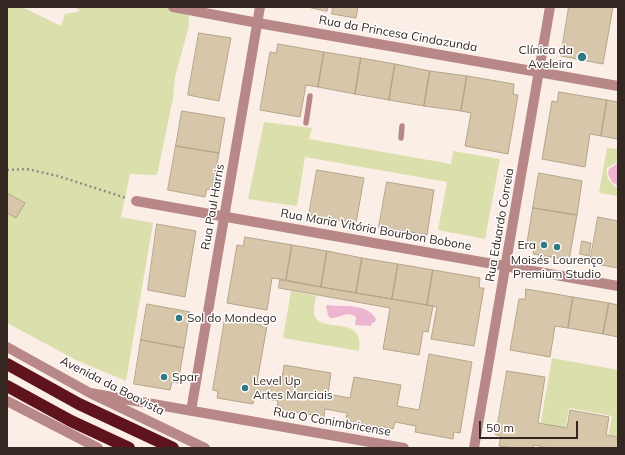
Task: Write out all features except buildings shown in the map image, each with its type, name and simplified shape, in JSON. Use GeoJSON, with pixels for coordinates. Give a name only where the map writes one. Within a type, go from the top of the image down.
{"type":"FeatureCollection","features":[{"type":"Feature","properties":{"kind":"highway"},"geometry":{"type":"LineString","coordinates":[[7,364],[79,404],[173,448]]}},
{"type":"Feature","properties":{"kind":"highway"},"geometry":{"type":"LineString","coordinates":[[7,386],[71,421],[129,448]]}},
{"type":"Feature","properties":{"kind":"street","name":"Rua da Princesa Cindazunda"},"geometry":{"type":"LineString","coordinates":[[173,7],[618,86]]}},
{"type":"Feature","properties":{"kind":"street","name":"Rua Paul Harris"},"geometry":{"type":"LineString","coordinates":[[191,411],[260,7]]}},
{"type":"Feature","properties":{"kind":"street","name":"Rua Eduardo Correia"},"geometry":{"type":"LineString","coordinates":[[474,448],[550,7]]}},
{"type":"Feature","properties":{"kind":"street","name":"Rua Maria Vitória Bourbon Bobone"},"geometry":{"type":"LineString","coordinates":[[136,201],[224,218],[618,286]]}},
{"type":"Feature","properties":{"kind":"street","name":"Avenida da Boavista"},"geometry":{"type":"LineString","coordinates":[[7,347],[90,393],[205,448]]}},
{"type":"Feature","properties":{"kind":"street","name":"Rua O Conimbricense"},"geometry":{"type":"LineString","coordinates":[[90,393],[404,448]]}},
{"type":"Feature","properties":{"kind":"street"},"geometry":{"type":"LineString","coordinates":[[7,401],[98,448]]}},
{"type":"Feature","properties":{"kind":"lane"},"geometry":{"type":"LineString","coordinates":[[306,123],[310,96]]}},
{"type":"Feature","properties":{"kind":"lane"},"geometry":{"type":"LineString","coordinates":[[401,138],[402,126]]}},
{"type":"Feature","properties":{"kind":"path"},"geometry":{"type":"LineString","coordinates":[[7,170],[27,169],[58,176],[136,201]]}},
{"type":"Feature","properties":{"kind":"green space"},"geometry":{"type":"Polygon","coordinates":[[[7,7],[22,7],[61,26],[65,14],[80,11],[75,7],[188,7],[189,26],[175,77],[173,98],[157,175],[130,174],[121,217],[153,223],[126,381],[76,360],[7,323],[7,7]]]}},
{"type":"Feature","properties":{"kind":"green space"},"geometry":{"type":"Polygon","coordinates":[[[264,122],[312,128],[309,139],[451,164],[453,151],[500,159],[485,239],[438,230],[447,182],[305,157],[297,206],[248,199],[264,122]]]}},
{"type":"Feature","properties":{"kind":"green space"},"geometry":{"type":"Polygon","coordinates":[[[607,148],[618,149],[618,162],[607,168],[607,175],[609,180],[618,189],[618,196],[599,193],[607,148]]]}},
{"type":"Feature","properties":{"kind":"green space"},"geometry":{"type":"Polygon","coordinates":[[[291,291],[316,296],[314,312],[317,319],[323,323],[348,328],[355,332],[359,339],[359,351],[283,338],[291,291]]]}},
{"type":"Feature","properties":{"kind":"green space"},"geometry":{"type":"Polygon","coordinates":[[[552,358],[618,370],[618,448],[606,448],[612,416],[569,408],[562,448],[537,444],[552,358]]]}},
{"type":"Feature","properties":{"kind":"shaded area"},"geometry":{"type":"Polygon","coordinates":[[[618,163],[618,186],[612,182],[608,174],[609,169],[618,163]]]}},
{"type":"Feature","properties":{"kind":"shaded area"},"geometry":{"type":"Polygon","coordinates":[[[327,305],[361,308],[367,310],[376,319],[371,326],[355,325],[356,317],[349,314],[330,318],[326,307],[327,305]]]}},
{"type":"Feature","properties":{"kind":"place","name":"Clínica da Aveleira"},"geometry":{"type":"Point","coordinates":[582,57]}},
{"type":"Feature","properties":{"kind":"place","name":"Era"},"geometry":{"type":"Point","coordinates":[544,245]}},
{"type":"Feature","properties":{"kind":"place","name":"Moisés Lourenço Premium Studio"},"geometry":{"type":"Point","coordinates":[557,247]}},
{"type":"Feature","properties":{"kind":"place","name":"Sol do Mondego"},"geometry":{"type":"Point","coordinates":[179,318]}},
{"type":"Feature","properties":{"kind":"place","name":"Spar"},"geometry":{"type":"Point","coordinates":[164,377]}},
{"type":"Feature","properties":{"kind":"place","name":"Level Up Artes Marciais"},"geometry":{"type":"Point","coordinates":[245,388]}}]}
